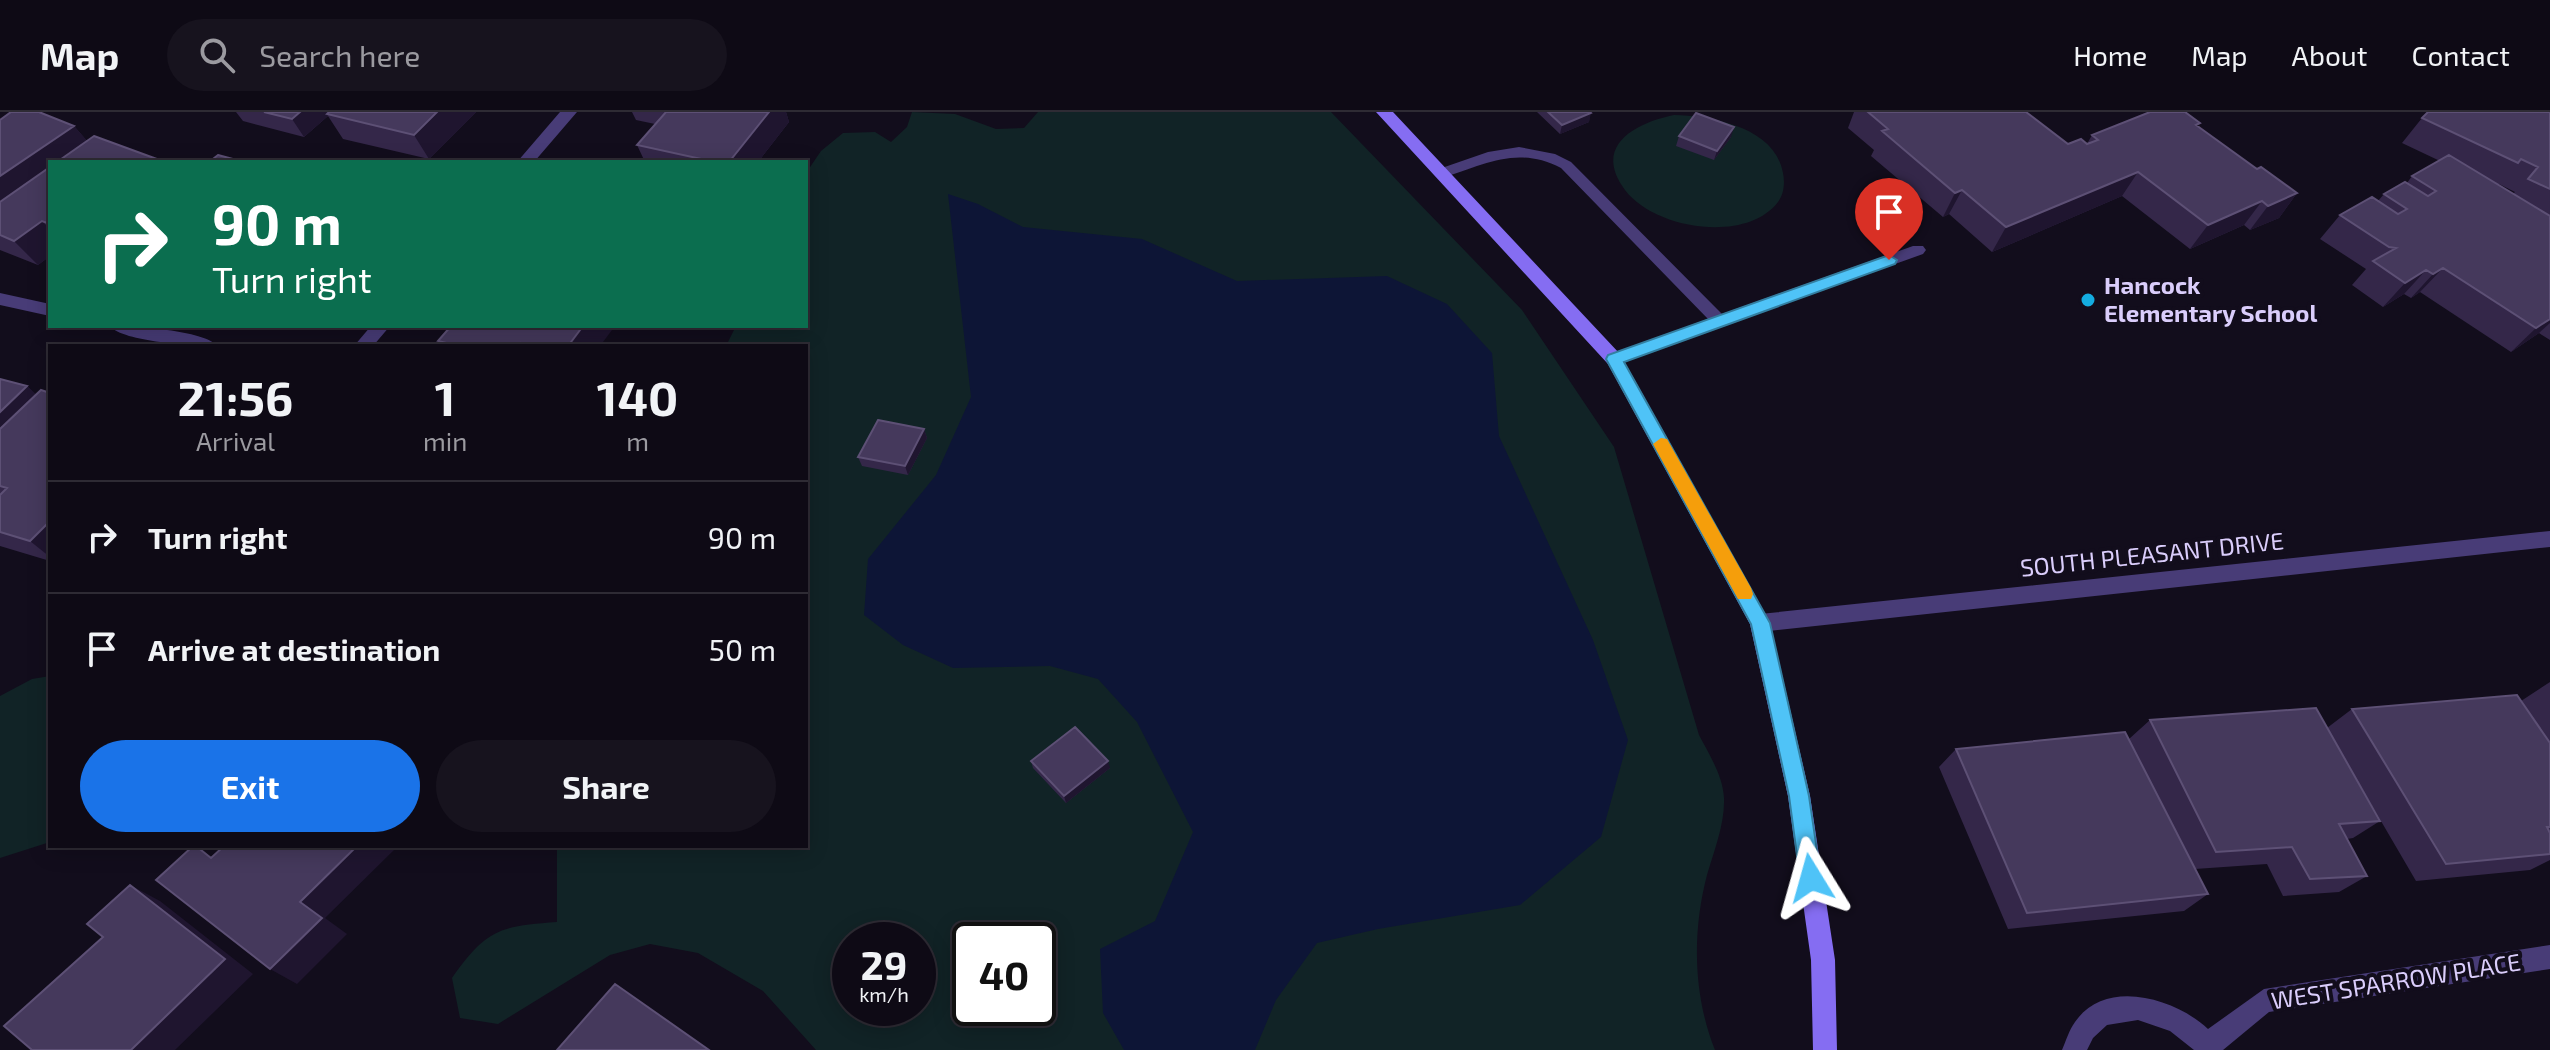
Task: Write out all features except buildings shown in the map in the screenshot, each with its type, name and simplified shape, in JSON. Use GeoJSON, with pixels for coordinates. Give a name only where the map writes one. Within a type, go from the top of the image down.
{"type":"FeatureCollection","features":[{"type":"Feature","properties":{"kind":"street"},"geometry":{"type":"LineString","coordinates":[[527,160],[569,112]]}},
{"type":"Feature","properties":{"kind":"street"},"geometry":{"type":"LineString","coordinates":[[1384,112],[1614,359],[1760,623],[1799,796],[1823,960],[1825,1050]]}},
{"type":"Feature","properties":{"kind":"street"},"geometry":{"type":"LineString","coordinates":[[0,299],[48,310]]}},
{"type":"Feature","properties":{"kind":"street"},"geometry":{"type":"LineString","coordinates":[[128,328],[199,344]]}},
{"type":"Feature","properties":{"kind":"street"},"geometry":{"type":"LineString","coordinates":[[365,344],[379,328]]}},
{"type":"Feature","properties":{"kind":"street","name":"SOUTH PLEASANT DRIVE"},"geometry":{"type":"LineString","coordinates":[[1760,623],[2550,539]]}},
{"type":"Feature","properties":{"kind":"street","name":"WEST SPARROW PLACE"},"geometry":{"type":"LineString","coordinates":[[2074,1050],[2081,1030],[2098,1014],[2123,1007],[2151,1011],[2181,1024],[2210,1048],[2264,1001],[2550,957]]}},
{"type":"Feature","properties":{"kind":"lane"},"geometry":{"type":"LineString","coordinates":[[1441,173],[1514,150],[1535,151],[1552,157],[1566,165],[1719,321]]}},
{"type":"Feature","properties":{"kind":"lane"},"geometry":{"type":"LineString","coordinates":[[1614,359],[1918,250]]}},
{"type":"Feature","properties":{"kind":"shaded area"},"geometry":{"type":"Polygon","coordinates":[[[912,112],[955,114],[996,129],[1024,128],[1038,112],[1331,112],[1522,310],[1614,447],[1699,735],[1721,782],[1723,818],[1702,897],[1697,941],[1702,1007],[1715,1050],[816,1050],[763,991],[698,953],[650,944],[610,955],[498,1024],[460,1018],[452,978],[485,940],[507,929],[557,922],[557,848],[808,848],[808,344],[727,344],[735,328],[808,328],[808,170],[821,151],[843,133],[875,132],[891,142],[907,127],[912,112]]]}},
{"type":"Feature","properties":{"kind":"shaded area"},"geometry":{"type":"Polygon","coordinates":[[[1674,115],[1706,118],[1740,127],[1768,145],[1778,157],[1783,173],[1784,188],[1778,202],[1763,215],[1745,223],[1723,227],[1678,222],[1639,203],[1625,190],[1616,174],[1613,161],[1616,149],[1622,139],[1633,131],[1674,115]]]}},
{"type":"Feature","properties":{"kind":"shaded area"},"geometry":{"type":"Polygon","coordinates":[[[48,676],[48,843],[0,858],[0,696],[32,679],[48,676]]]}},
{"type":"Feature","properties":{"kind":"water"},"geometry":{"type":"Polygon","coordinates":[[[948,194],[978,204],[1023,227],[1142,239],[1237,281],[1387,276],[1447,304],[1492,353],[1499,436],[1593,640],[1628,740],[1601,837],[1520,905],[1378,929],[1317,943],[1276,1000],[1255,1050],[1124,1050],[1103,1013],[1100,949],[1155,921],[1193,832],[1137,722],[1098,679],[1050,666],[953,668],[903,645],[864,615],[868,559],[936,475],[971,397],[948,194]]]}},
{"type":"Feature","properties":{"kind":"slow traffic"},"geometry":{"type":"LineString","coordinates":[[1661,444],[1744,594]]}},
{"type":"Feature","properties":{"kind":"place","name":"Hancock Elementary School"},"geometry":{"type":"Point","coordinates":[2088,300]}},
{"type":"Feature","properties":{"kind":"route"},"geometry":{"type":"LineString","coordinates":[[1811,878],[1799,796],[1760,623],[1614,359],[1889,260]]}}]}
